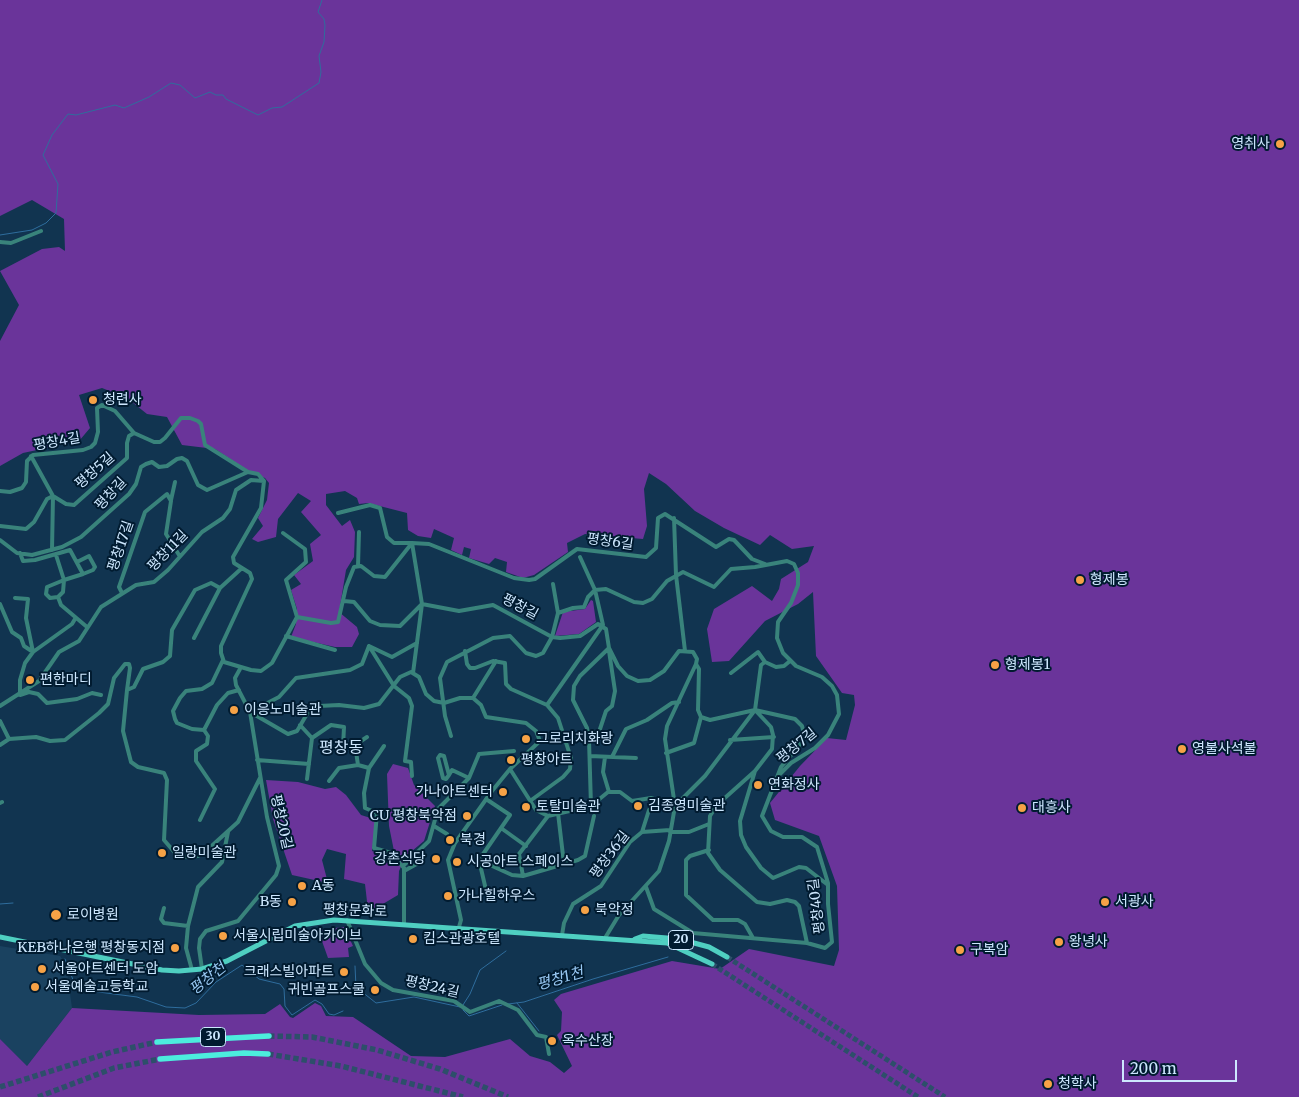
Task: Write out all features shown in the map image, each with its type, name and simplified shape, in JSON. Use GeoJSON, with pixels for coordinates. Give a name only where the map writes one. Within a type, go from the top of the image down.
{"type":"FeatureCollection","features":[{"type":"Feature","properties":{"kind":"highway","name":"30"},"geometry":{"type":"LineString","coordinates":[[157,1042],[269,1036]]}},
{"type":"Feature","properties":{"kind":"highway","name":"30"},"geometry":{"type":"LineString","coordinates":[[160,1059],[268,1054]]}},
{"type":"Feature","properties":{"kind":"main road","name":"평창문화로"},"geometry":{"type":"LineString","coordinates":[[0,937],[162,970],[192,970],[202,969],[227,961],[295,926],[323,920],[347,920],[666,943],[712,964]]}},
{"type":"Feature","properties":{"kind":"main road","name":"평창문화로"},"geometry":{"type":"LineString","coordinates":[[633,940],[643,936],[679,939],[709,947],[727,957]]}},
{"type":"Feature","properties":{"kind":"street"},"geometry":{"type":"LineString","coordinates":[[0,242],[10,243],[41,231]]}},
{"type":"Feature","properties":{"kind":"street","name":"평창4길"},"geometry":{"type":"LineString","coordinates":[[0,491],[10,492],[22,488],[26,482],[27,461],[30,456],[91,447],[96,443],[98,432],[97,408],[102,405],[107,406],[134,432]]}},
{"type":"Feature","properties":{"kind":"street"},"geometry":{"type":"LineString","coordinates":[[134,432],[154,442],[160,442],[180,418],[190,418],[201,424],[205,445],[248,472],[261,476],[264,481],[261,508],[234,552],[234,563],[250,573],[252,579],[221,646],[223,660],[212,683],[202,689],[186,691],[173,711],[177,723],[192,729],[204,730]]}},
{"type":"Feature","properties":{"kind":"street","name":"평창5길"},"geometry":{"type":"LineString","coordinates":[[53,496],[66,504],[74,505],[127,458],[127,443],[129,436],[134,432]]}},
{"type":"Feature","properties":{"kind":"street"},"geometry":{"type":"LineString","coordinates":[[30,456],[53,496],[52,550]]}},
{"type":"Feature","properties":{"kind":"street","name":"평창길"},"geometry":{"type":"LineString","coordinates":[[20,553],[32,555],[52,550],[81,537],[114,509],[136,484],[141,467],[146,464],[152,462],[158,467],[167,466],[182,458],[187,462],[198,485],[206,490],[248,472]]}},
{"type":"Feature","properties":{"kind":"street","name":"평창11길"},"geometry":{"type":"LineString","coordinates":[[0,706],[20,695],[42,677],[58,652],[79,641],[101,607],[136,585],[154,582],[168,570],[202,532],[223,518],[230,509],[236,490],[251,480],[264,481]]}},
{"type":"Feature","properties":{"kind":"street"},"geometry":{"type":"LineString","coordinates":[[175,482],[166,534],[180,555]]}},
{"type":"Feature","properties":{"kind":"street","name":"평창17길"},"geometry":{"type":"LineString","coordinates":[[122,593],[119,587],[145,512],[167,494],[171,501]]}},
{"type":"Feature","properties":{"kind":"street"},"geometry":{"type":"LineString","coordinates":[[0,526],[26,529],[34,522],[47,499],[53,496]]}},
{"type":"Feature","properties":{"kind":"street","name":"평창6길"},"geometry":{"type":"LineString","coordinates":[[338,513],[370,505],[380,508],[387,537],[394,543],[429,544],[514,578],[529,580],[535,579],[577,549],[646,557],[653,552],[658,543],[658,518],[665,514],[674,518]]}},
{"type":"Feature","properties":{"kind":"street"},"geometry":{"type":"LineString","coordinates":[[674,518],[716,547],[729,539],[734,540],[752,559],[764,564]]}},
{"type":"Feature","properties":{"kind":"street"},"geometry":{"type":"LineString","coordinates":[[674,518],[676,575],[685,651]]}},
{"type":"Feature","properties":{"kind":"street"},"geometry":{"type":"LineString","coordinates":[[358,566],[359,532]]}},
{"type":"Feature","properties":{"kind":"street"},"geometry":{"type":"LineString","coordinates":[[223,660],[240,669],[261,671],[268,667],[296,617],[286,580],[306,562],[305,549],[283,533]]}},
{"type":"Feature","properties":{"kind":"street"},"geometry":{"type":"LineString","coordinates":[[0,540],[20,553],[23,561],[56,555],[70,550],[83,574]]}},
{"type":"Feature","properties":{"kind":"street"},"geometry":{"type":"LineString","coordinates":[[358,566],[374,576],[385,577],[412,543]]}},
{"type":"Feature","properties":{"kind":"street"},"geometry":{"type":"LineString","coordinates":[[412,543],[422,604],[413,673]]}},
{"type":"Feature","properties":{"kind":"street"},"geometry":{"type":"LineString","coordinates":[[56,555],[64,580],[63,592],[58,597],[50,598],[46,594],[47,587],[64,580],[83,574],[95,567],[89,556],[77,562]]}},
{"type":"Feature","properties":{"kind":"street"},"geometry":{"type":"LineString","coordinates":[[580,557],[595,590],[603,625],[606,629],[609,662],[615,691],[612,706],[606,711],[598,735],[589,740]]}},
{"type":"Feature","properties":{"kind":"street"},"geometry":{"type":"LineString","coordinates":[[558,613],[584,607],[588,597],[595,590],[606,589],[634,602],[643,603],[652,599],[676,575],[683,572],[714,587],[731,569],[787,561],[794,564],[798,573],[796,592],[776,629],[779,645],[790,661],[784,666],[776,667],[765,662],[758,652],[731,673]]}},
{"type":"Feature","properties":{"kind":"street"},"geometry":{"type":"LineString","coordinates":[[296,617],[331,623],[338,622],[351,570],[358,566]]}},
{"type":"Feature","properties":{"kind":"street"},"geometry":{"type":"LineString","coordinates":[[194,638],[220,588],[242,568]]}},
{"type":"Feature","properties":{"kind":"street"},"geometry":{"type":"LineString","coordinates":[[127,690],[134,687],[144,669],[163,662],[170,656],[172,630],[195,590],[211,583],[220,588]]}},
{"type":"Feature","properties":{"kind":"street"},"geometry":{"type":"LineString","coordinates":[[451,736],[445,716],[440,678],[447,662],[492,638],[510,636],[526,653],[536,656],[543,653],[552,638],[558,613],[553,584]]}},
{"type":"Feature","properties":{"kind":"street"},"geometry":{"type":"LineString","coordinates":[[58,597],[61,605],[87,628]]}},
{"type":"Feature","properties":{"kind":"street"},"geometry":{"type":"LineString","coordinates":[[15,598],[28,599],[26,618],[33,652]]}},
{"type":"Feature","properties":{"kind":"street"},"geometry":{"type":"LineString","coordinates":[[344,601],[354,602],[370,621],[380,625],[400,626],[422,604]]}},
{"type":"Feature","properties":{"kind":"street"},"geometry":{"type":"LineString","coordinates":[[0,604],[12,632],[21,638],[24,646],[33,652]]}},
{"type":"Feature","properties":{"kind":"street","name":"평창길"},"geometry":{"type":"LineString","coordinates":[[422,604],[459,611],[493,604],[552,638]]}},
{"type":"Feature","properties":{"kind":"street"},"geometry":{"type":"LineString","coordinates":[[75,619],[72,624],[33,652],[25,663],[20,680],[20,695],[29,692],[38,694],[47,703],[77,699],[92,694],[101,695]]}},
{"type":"Feature","properties":{"kind":"street"},"geometry":{"type":"LineString","coordinates":[[552,638],[580,636],[598,624],[603,625]]}},
{"type":"Feature","properties":{"kind":"street"},"geometry":{"type":"LineString","coordinates":[[547,705],[603,625]]}},
{"type":"Feature","properties":{"kind":"street"},"geometry":{"type":"LineString","coordinates":[[286,636],[335,650]]}},
{"type":"Feature","properties":{"kind":"street"},"geometry":{"type":"LineString","coordinates":[[369,646],[392,657],[417,643]]}},
{"type":"Feature","properties":{"kind":"street"},"geometry":{"type":"LineString","coordinates":[[369,646],[394,686],[409,698],[412,706],[405,761],[411,762],[412,776]]}},
{"type":"Feature","properties":{"kind":"street"},"geometry":{"type":"LineString","coordinates":[[250,712],[280,697],[296,678],[350,670],[362,664],[369,646]]}},
{"type":"Feature","properties":{"kind":"street"},"geometry":{"type":"LineString","coordinates":[[605,938],[619,915],[659,871],[675,806],[666,753],[667,726],[697,659],[694,652],[679,651],[664,671],[650,680],[638,681],[627,676],[618,666],[609,648]]}},
{"type":"Feature","properties":{"kind":"street"},"geometry":{"type":"LineString","coordinates":[[591,806],[589,740],[587,728],[573,700],[574,686],[580,676],[609,648]]}},
{"type":"Feature","properties":{"kind":"street"},"geometry":{"type":"LineString","coordinates":[[465,651],[467,664],[470,668],[496,661],[505,664],[506,684],[512,689],[547,705],[558,718],[571,758],[570,769],[563,777],[530,801]]}},
{"type":"Feature","properties":{"kind":"street"},"geometry":{"type":"LineString","coordinates":[[473,698],[496,661]]}},
{"type":"Feature","properties":{"kind":"street","name":"평창7길"},"geometry":{"type":"LineString","coordinates":[[774,785],[783,770],[815,748],[828,735],[838,714],[837,695],[828,681],[796,666],[790,661]]}},
{"type":"Feature","properties":{"kind":"street"},"geometry":{"type":"LineString","coordinates":[[675,806],[704,776],[755,710],[761,665],[765,662]]}},
{"type":"Feature","properties":{"kind":"street"},"geometry":{"type":"LineString","coordinates":[[0,745],[9,739],[36,737],[50,740],[65,740],[108,704],[114,678],[125,664],[129,664],[122,731],[128,756],[131,762],[138,767],[164,773],[167,780],[164,834],[168,846],[176,854],[191,858],[205,852],[228,832],[244,812],[260,778]]}},
{"type":"Feature","properties":{"kind":"street"},"geometry":{"type":"LineString","coordinates":[[666,753],[694,743],[701,717],[698,710],[699,670],[696,664]]}},
{"type":"Feature","properties":{"kind":"street","name":"평창20길"},"geometry":{"type":"LineString","coordinates":[[202,969],[200,939],[206,931],[238,921],[276,875],[279,866],[266,816],[250,712],[235,678],[240,669]]}},
{"type":"Feature","properties":{"kind":"street"},"geometry":{"type":"LineString","coordinates":[[250,712],[288,734],[297,731],[307,714],[319,706],[338,705],[364,708],[379,704],[400,676],[413,673],[419,677],[426,694],[434,701],[444,702],[460,698],[473,698],[481,705],[486,716],[526,723],[536,731],[540,741],[510,769],[486,799],[455,843],[448,860],[461,920],[459,928]]}},
{"type":"Feature","properties":{"kind":"street"},"geometry":{"type":"LineString","coordinates":[[204,730],[217,705],[228,693],[239,690]]}},
{"type":"Feature","properties":{"kind":"street"},"geometry":{"type":"LineString","coordinates":[[612,757],[626,729],[647,720],[672,703],[679,702]]}},
{"type":"Feature","properties":{"kind":"street"},"geometry":{"type":"LineString","coordinates":[[755,710],[770,727],[774,737],[772,749],[755,771],[717,805],[710,816],[710,858],[720,870],[757,902],[770,904],[787,900],[795,902],[799,906],[807,943]]}},
{"type":"Feature","properties":{"kind":"street","name":"평창40길"},"geometry":{"type":"LineString","coordinates":[[646,887],[654,909],[693,933],[807,943],[825,948],[832,942],[828,885],[818,847],[802,837],[783,837],[771,831],[764,822],[763,810],[781,767],[803,741],[802,726],[795,719],[755,710],[710,720],[701,717]]}},
{"type":"Feature","properties":{"kind":"street"},"geometry":{"type":"LineString","coordinates":[[0,721],[9,739]]}},
{"type":"Feature","properties":{"kind":"street"},"geometry":{"type":"LineString","coordinates":[[300,725],[312,738]]}},
{"type":"Feature","properties":{"kind":"street"},"geometry":{"type":"LineString","coordinates":[[307,779],[312,738],[331,725],[344,727],[343,747],[355,745],[367,737]]}},
{"type":"Feature","properties":{"kind":"street"},"geometry":{"type":"LineString","coordinates":[[200,820],[214,789],[196,761],[196,751],[207,744],[208,736],[204,730]]}},
{"type":"Feature","properties":{"kind":"street"},"geometry":{"type":"LineString","coordinates":[[730,740],[774,737]]}},
{"type":"Feature","properties":{"kind":"street"},"geometry":{"type":"LineString","coordinates":[[355,745],[358,765]]}},
{"type":"Feature","properties":{"kind":"street"},"geometry":{"type":"LineString","coordinates":[[384,746],[369,768],[364,793],[365,808],[377,813],[374,848],[391,853],[403,866],[404,924]]}},
{"type":"Feature","properties":{"kind":"street"},"geometry":{"type":"LineString","coordinates":[[403,866],[429,841],[438,809],[469,778],[479,754],[514,751]]}},
{"type":"Feature","properties":{"kind":"street"},"geometry":{"type":"LineString","coordinates":[[449,775],[444,756],[440,755],[438,758],[443,778],[446,779],[449,775],[452,770],[469,778]]}},
{"type":"Feature","properties":{"kind":"street"},"geometry":{"type":"LineString","coordinates":[[590,756],[636,758]]}},
{"type":"Feature","properties":{"kind":"street"},"geometry":{"type":"LineString","coordinates":[[605,757],[603,772],[609,792]]}},
{"type":"Feature","properties":{"kind":"street"},"geometry":{"type":"LineString","coordinates":[[258,760],[309,764]]}},
{"type":"Feature","properties":{"kind":"street"},"geometry":{"type":"LineString","coordinates":[[329,781],[339,768],[358,765],[369,768]]}},
{"type":"Feature","properties":{"kind":"street"},"geometry":{"type":"LineString","coordinates":[[510,769],[536,810],[548,816]]}},
{"type":"Feature","properties":{"kind":"street"},"geometry":{"type":"LineString","coordinates":[[755,771],[740,821],[741,835],[746,847],[761,868],[773,878],[799,867],[806,868],[828,885]]}},
{"type":"Feature","properties":{"kind":"street"},"geometry":{"type":"LineString","coordinates":[[523,876],[519,854],[548,816],[591,806],[609,792],[620,792],[632,801],[651,798],[675,806]]}},
{"type":"Feature","properties":{"kind":"street"},"geometry":{"type":"LineString","coordinates":[[486,799],[510,816],[479,860],[486,890]]}},
{"type":"Feature","properties":{"kind":"street","name":"평창36길"},"geometry":{"type":"LineString","coordinates":[[562,935],[564,924],[573,904],[601,886],[630,842],[642,832],[649,810]]}},
{"type":"Feature","properties":{"kind":"street"},"geometry":{"type":"LineString","coordinates":[[558,813],[564,864]]}},
{"type":"Feature","properties":{"kind":"street"},"geometry":{"type":"LineString","coordinates":[[479,860],[512,875],[523,876],[585,856],[594,816]]}},
{"type":"Feature","properties":{"kind":"street"},"geometry":{"type":"LineString","coordinates":[[670,831],[689,832],[709,824]]}},
{"type":"Feature","properties":{"kind":"street"},"geometry":{"type":"LineString","coordinates":[[434,826],[447,834]]}},
{"type":"Feature","properties":{"kind":"street"},"geometry":{"type":"LineString","coordinates":[[501,828],[526,846]]}},
{"type":"Feature","properties":{"kind":"street","name":"평창36길"},"geometry":{"type":"LineString","coordinates":[[642,832],[670,831]]}},
{"type":"Feature","properties":{"kind":"street"},"geometry":{"type":"LineString","coordinates":[[192,970],[186,948],[188,926],[198,887],[222,862],[228,832]]}},
{"type":"Feature","properties":{"kind":"street"},"geometry":{"type":"LineString","coordinates":[[709,850],[690,856],[686,860],[686,895],[713,920],[738,920],[744,924],[753,938]]}},
{"type":"Feature","properties":{"kind":"street"},"geometry":{"type":"LineString","coordinates":[[404,871],[422,861]]}},
{"type":"Feature","properties":{"kind":"street"},"geometry":{"type":"LineString","coordinates":[[164,908],[162,919],[164,923],[188,926]]}},
{"type":"Feature","properties":{"kind":"street","name":"평창24길"},"geometry":{"type":"LineString","coordinates":[[347,920],[365,964],[381,983],[393,990],[454,1001],[470,1012],[499,1001],[518,1010],[537,1035],[546,1037],[549,1054]]}},
{"type":"Feature","properties":{"kind":"shaded area"},"geometry":{"type":"Polygon","coordinates":[[[0,0],[1299,0],[1299,1097],[0,1097],[0,1039],[27,1066],[72,1008],[199,1015],[265,1014],[280,1004],[290,1017],[293,1018],[315,1003],[321,1006],[326,1016],[353,1017],[411,1056],[445,1057],[510,1039],[530,1056],[550,1062],[564,1073],[572,1066],[557,1035],[561,1031],[562,1012],[554,1000],[561,994],[672,961],[720,969],[749,949],[834,966],[839,950],[837,886],[819,836],[775,820],[770,803],[800,766],[827,738],[846,740],[855,705],[854,695],[842,693],[816,656],[813,592],[798,604],[765,621],[729,661],[712,662],[707,629],[714,609],[752,586],[772,601],[779,589],[781,579],[808,562],[814,546],[792,549],[770,535],[760,545],[724,528],[695,511],[666,484],[649,473],[644,489],[647,526],[643,539],[585,534],[567,543],[568,552],[534,575],[523,578],[506,572],[507,562],[495,558],[489,564],[469,558],[471,549],[464,547],[462,555],[451,550],[454,538],[434,529],[431,538],[418,536],[408,530],[407,513],[368,503],[359,504],[357,498],[345,491],[326,494],[326,505],[342,526],[350,520],[355,532],[354,557],[346,570],[339,612],[357,627],[359,634],[352,647],[335,647],[291,637],[296,624],[297,609],[291,590],[301,584],[294,575],[313,561],[310,544],[321,535],[301,512],[311,501],[298,493],[278,519],[276,537],[258,542],[252,539],[263,526],[258,518],[267,500],[269,483],[265,478],[250,472],[215,449],[182,445],[167,417],[147,414],[127,398],[102,388],[79,395],[90,428],[79,441],[23,453],[0,466],[0,341],[19,305],[0,271],[42,249],[59,247],[65,251],[64,219],[32,200],[0,216],[0,0]]]}},
{"type":"Feature","properties":{"kind":"shaded area"},"geometry":{"type":"Polygon","coordinates":[[[591,600],[593,601],[596,622],[579,634],[555,636],[563,612],[585,609],[591,600]]]}},
{"type":"Feature","properties":{"kind":"shaded area"},"geometry":{"type":"Polygon","coordinates":[[[393,764],[408,768],[414,785],[435,806],[424,841],[406,856],[399,871],[398,895],[371,911],[368,910],[365,884],[344,879],[346,854],[327,849],[322,860],[328,883],[292,875],[273,819],[266,780],[298,782],[325,789],[336,787],[346,795],[361,815],[377,820],[372,851],[382,855],[384,862],[393,864],[394,851],[389,826],[387,774],[393,764]]]}},
{"type":"Feature","properties":{"kind":"shaded area"},"geometry":{"type":"Polygon","coordinates":[[[344,927],[353,946],[348,948],[349,957],[328,958],[318,930],[344,927]]]}},
{"type":"Feature","properties":{"kind":"shaded area","name":"서울예술고등학교"},"geometry":{"type":"Polygon","coordinates":[[[0,946],[60,956],[66,965],[72,1008],[27,1066],[0,1039],[0,946]]]}},
{"type":"Feature","properties":{"kind":"waterway"},"geometry":{"type":"LineString","coordinates":[[0,235],[32,230],[46,223],[56,213],[58,184],[43,155],[52,135],[68,114],[76,115],[115,105],[124,108],[149,97],[171,83],[180,85],[195,98],[210,92],[216,95],[223,95],[226,99],[258,115],[272,108],[282,107],[319,83],[321,72],[319,56],[324,42],[325,25],[324,19],[318,12],[322,0]]}},
{"type":"Feature","properties":{"kind":"waterway"},"geometry":{"type":"LineString","coordinates":[[0,904],[13,903]]}},
{"type":"Feature","properties":{"kind":"waterway","name":"평창천"},"geometry":{"type":"LineString","coordinates":[[463,1005],[480,970],[506,951]]}},
{"type":"Feature","properties":{"kind":"waterway","name":"평창1천"},"geometry":{"type":"LineString","coordinates":[[508,1004],[524,1002],[668,957]]}},
{"type":"Feature","properties":{"kind":"waterway","name":"평창천"},"geometry":{"type":"LineString","coordinates":[[65,959],[75,985],[91,991],[137,997],[166,1007],[185,1008],[196,1003],[216,982],[242,965],[259,979],[280,984],[284,989],[285,1006],[292,1015],[315,1000],[322,1004],[329,1014],[334,1015],[343,1011]]}},
{"type":"Feature","properties":{"kind":"waterway","name":"평창천"},"geometry":{"type":"LineString","coordinates":[[355,966],[356,987],[376,1003],[414,997],[460,1007]]}},
{"type":"Feature","properties":{"kind":"waterway"},"geometry":{"type":"LineString","coordinates":[[517,1003],[539,1031]]}},
{"type":"Feature","properties":{"kind":"waterway","name":"평창1천"},"geometry":{"type":"LineString","coordinates":[[463,1010],[469,1016],[502,1005]]}},
{"type":"Feature","properties":{"kind":"tunnel"},"geometry":{"type":"LineString","coordinates":[[727,957],[945,1097]]}},
{"type":"Feature","properties":{"kind":"tunnel"},"geometry":{"type":"LineString","coordinates":[[712,964],[918,1097]]}},
{"type":"Feature","properties":{"kind":"tunnel"},"geometry":{"type":"LineString","coordinates":[[269,1036],[312,1037],[377,1050],[440,1069],[508,1097]]}},
{"type":"Feature","properties":{"kind":"tunnel"},"geometry":{"type":"LineString","coordinates":[[0,1087],[112,1052],[157,1042]]}},
{"type":"Feature","properties":{"kind":"tunnel"},"geometry":{"type":"LineString","coordinates":[[268,1054],[341,1066],[463,1097]]}},
{"type":"Feature","properties":{"kind":"tunnel"},"geometry":{"type":"LineString","coordinates":[[38,1097],[114,1068],[160,1059]]}},
{"type":"Feature","properties":{"kind":"place","name":"영취사"},"geometry":{"type":"Point","coordinates":[1280,144]}},
{"type":"Feature","properties":{"kind":"place","name":"청련사"},"geometry":{"type":"Point","coordinates":[93,400]}},
{"type":"Feature","properties":{"kind":"place","name":"형제봉"},"geometry":{"type":"Point","coordinates":[1080,580]}},
{"type":"Feature","properties":{"kind":"place","name":"형제봉1"},"geometry":{"type":"Point","coordinates":[995,665]}},
{"type":"Feature","properties":{"kind":"place","name":"편한마디"},"geometry":{"type":"Point","coordinates":[30,680]}},
{"type":"Feature","properties":{"kind":"place","name":"이응노미술관"},"geometry":{"type":"Point","coordinates":[234,710]}},
{"type":"Feature","properties":{"kind":"place","name":"그로리치화랑"},"geometry":{"type":"Point","coordinates":[526,739]}},
{"type":"Feature","properties":{"kind":"place","name":"영불사석불"},"geometry":{"type":"Point","coordinates":[1182,749]}},
{"type":"Feature","properties":{"kind":"place","name":"평창아트"},"geometry":{"type":"Point","coordinates":[511,760]}},
{"type":"Feature","properties":{"kind":"place","name":"연화정사"},"geometry":{"type":"Point","coordinates":[758,785]}},
{"type":"Feature","properties":{"kind":"place","name":"가나아트센터"},"geometry":{"type":"Point","coordinates":[503,792]}},
{"type":"Feature","properties":{"kind":"place","name":"김종영미술관"},"geometry":{"type":"Point","coordinates":[638,806]}},
{"type":"Feature","properties":{"kind":"place","name":"토탈미술관"},"geometry":{"type":"Point","coordinates":[526,807]}},
{"type":"Feature","properties":{"kind":"place","name":"대흥사"},"geometry":{"type":"Point","coordinates":[1022,808]}},
{"type":"Feature","properties":{"kind":"place","name":"CU 평창북악점"},"geometry":{"type":"Point","coordinates":[467,816]}},
{"type":"Feature","properties":{"kind":"place","name":"북경"},"geometry":{"type":"Point","coordinates":[450,840]}},
{"type":"Feature","properties":{"kind":"place","name":"일랑미술관"},"geometry":{"type":"Point","coordinates":[162,853]}},
{"type":"Feature","properties":{"kind":"place","name":"강촌식당"},"geometry":{"type":"Point","coordinates":[436,859]}},
{"type":"Feature","properties":{"kind":"place","name":"시공아트 스페이스"},"geometry":{"type":"Point","coordinates":[457,862]}},
{"type":"Feature","properties":{"kind":"place","name":"A동"},"geometry":{"type":"Point","coordinates":[302,886]}},
{"type":"Feature","properties":{"kind":"place","name":"가나힐하우스"},"geometry":{"type":"Point","coordinates":[448,896]}},
{"type":"Feature","properties":{"kind":"place","name":"B동"},"geometry":{"type":"Point","coordinates":[292,902]}},
{"type":"Feature","properties":{"kind":"place","name":"서광사"},"geometry":{"type":"Point","coordinates":[1105,902]}},
{"type":"Feature","properties":{"kind":"place","name":"북악정"},"geometry":{"type":"Point","coordinates":[585,910]}},
{"type":"Feature","properties":{"kind":"place","name":"로이병원"},"geometry":{"type":"Point","coordinates":[56,915]}},
{"type":"Feature","properties":{"kind":"place","name":"서울시립미술아카이브"},"geometry":{"type":"Point","coordinates":[223,936]}},
{"type":"Feature","properties":{"kind":"place","name":"킴스관광호텔"},"geometry":{"type":"Point","coordinates":[413,939]}},
{"type":"Feature","properties":{"kind":"place","name":"왕녕사"},"geometry":{"type":"Point","coordinates":[1059,942]}},
{"type":"Feature","properties":{"kind":"place","name":"KEB하나은행 평창동지점"},"geometry":{"type":"Point","coordinates":[175,948]}},
{"type":"Feature","properties":{"kind":"place","name":"구복암"},"geometry":{"type":"Point","coordinates":[960,950]}},
{"type":"Feature","properties":{"kind":"place","name":"서울아트센터 도암"},"geometry":{"type":"Point","coordinates":[42,969]}},
{"type":"Feature","properties":{"kind":"place","name":"크래스빌아파트"},"geometry":{"type":"Point","coordinates":[344,972]}},
{"type":"Feature","properties":{"kind":"place","name":"서울예술고등학교"},"geometry":{"type":"Point","coordinates":[35,987]}},
{"type":"Feature","properties":{"kind":"place","name":"귀빈골프스쿨"},"geometry":{"type":"Point","coordinates":[375,990]}},
{"type":"Feature","properties":{"kind":"place","name":"옥수산장"},"geometry":{"type":"Point","coordinates":[552,1041]}},
{"type":"Feature","properties":{"kind":"place","name":"청학사"},"geometry":{"type":"Point","coordinates":[1048,1084]}},
{"type":"Feature","properties":{"kind":"district","name":"평창동"},"geometry":{"type":"Point","coordinates":[341,748]}}]}
